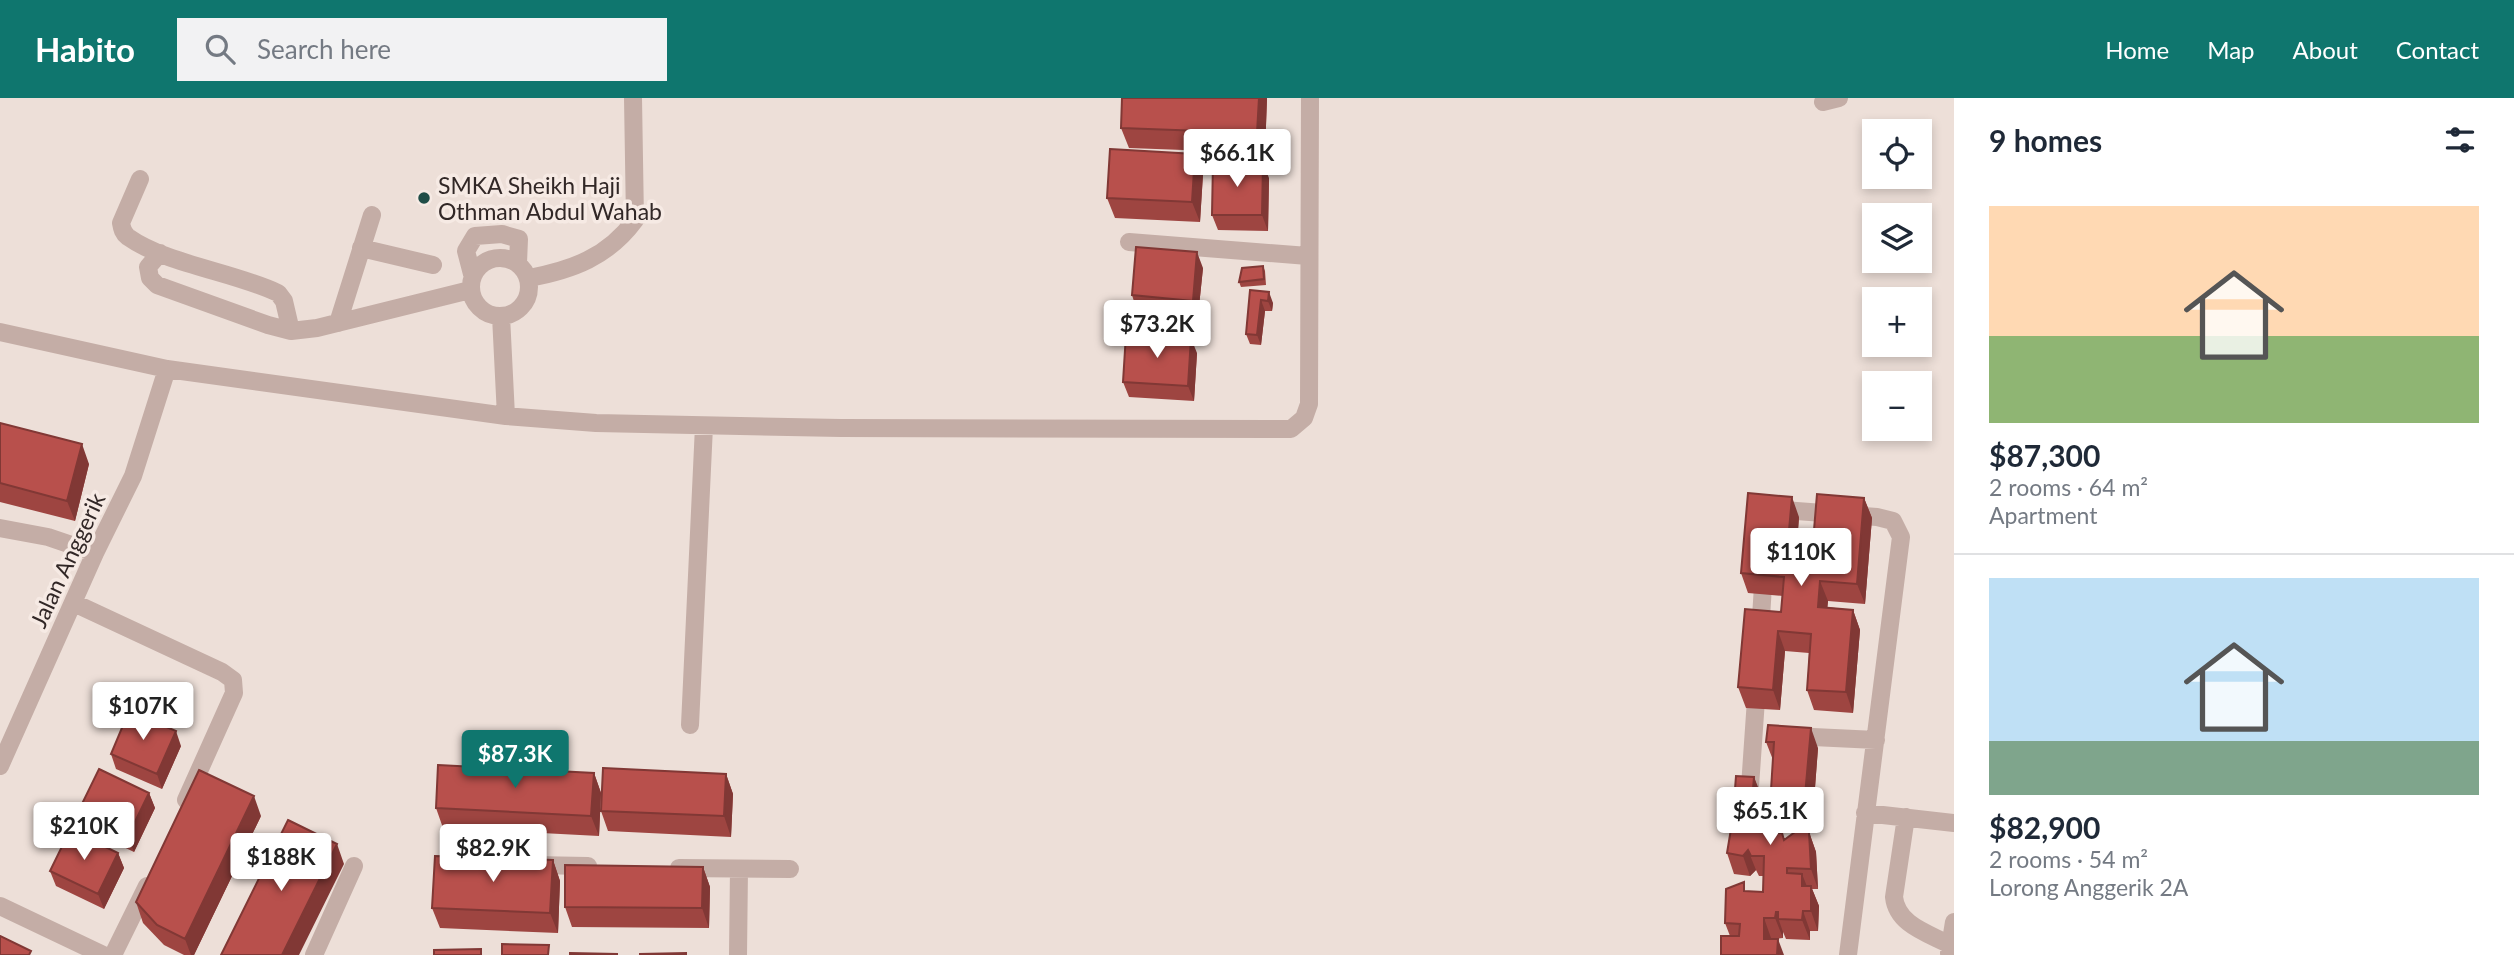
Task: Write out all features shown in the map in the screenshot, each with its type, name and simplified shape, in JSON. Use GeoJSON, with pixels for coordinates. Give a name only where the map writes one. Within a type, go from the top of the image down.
{"type":"FeatureCollection","features":[{"type":"Feature","properties":{"kind":"street"},"geometry":{"type":"LineString","coordinates":[[160,253],[148,267],[149,278],[157,285],[291,331],[338,323],[471,282],[484,261],[502,257],[523,270],[562,272],[603,252],[626,233],[635,220],[632,98]]}},
{"type":"Feature","properties":{"kind":"street"},"geometry":{"type":"LineString","coordinates":[[0,332],[167,369],[506,416],[596,423],[1291,429],[1304,418],[1309,404],[1310,98]]}},
{"type":"Feature","properties":{"kind":"street"},"geometry":{"type":"LineString","coordinates":[[140,179],[121,223],[127,237],[160,253],[278,293],[284,301],[291,331]]}},
{"type":"Feature","properties":{"kind":"street"},"geometry":{"type":"LineString","coordinates":[[338,323],[372,215]]}},
{"type":"Feature","properties":{"kind":"street"},"geometry":{"type":"LineString","coordinates":[[502,234],[519,239],[529,291],[524,304],[514,313],[501,316],[486,313],[475,303],[471,282],[466,251],[475,236],[502,234]]}},
{"type":"Feature","properties":{"kind":"street"},"geometry":{"type":"LineString","coordinates":[[1129,242],[1308,256]]}},
{"type":"Feature","properties":{"kind":"street"},"geometry":{"type":"LineString","coordinates":[[361,248],[433,265]]}},
{"type":"Feature","properties":{"kind":"street"},"geometry":{"type":"LineString","coordinates":[[501,316],[506,416]]}},
{"type":"Feature","properties":{"kind":"street","name":"Jalan Anggerik"},"geometry":{"type":"LineString","coordinates":[[0,766],[75,603],[95,553],[133,476],[167,369]]}},
{"type":"Feature","properties":{"kind":"street"},"geometry":{"type":"LineString","coordinates":[[690,724],[704,426]]}},
{"type":"Feature","properties":{"kind":"street"},"geometry":{"type":"LineString","coordinates":[[1748,817],[1767,735],[1758,661],[1767,522],[1773,513],[1783,510],[1877,517],[1893,521],[1901,537],[1848,955]]}},
{"type":"Feature","properties":{"kind":"street"},"geometry":{"type":"LineString","coordinates":[[0,527],[48,537],[95,553]]}},
{"type":"Feature","properties":{"kind":"street"},"geometry":{"type":"LineString","coordinates":[[75,603],[222,672],[233,680],[234,693],[177,820]]}},
{"type":"Feature","properties":{"kind":"street"},"geometry":{"type":"LineString","coordinates":[[1767,735],[1876,740]]}},
{"type":"Feature","properties":{"kind":"street"},"geometry":{"type":"LineString","coordinates":[[1865,813],[1954,823]]}},
{"type":"Feature","properties":{"kind":"street"},"geometry":{"type":"LineString","coordinates":[[1906,817],[1894,897],[1895,909],[1905,921],[1950,950],[1954,922]]}},
{"type":"Feature","properties":{"kind":"street"},"geometry":{"type":"LineString","coordinates":[[509,865],[604,867]]}},
{"type":"Feature","properties":{"kind":"street"},"geometry":{"type":"LineString","coordinates":[[314,955],[354,866]]}},
{"type":"Feature","properties":{"kind":"street"},"geometry":{"type":"LineString","coordinates":[[658,867],[790,869]]}},
{"type":"Feature","properties":{"kind":"street"},"geometry":{"type":"LineString","coordinates":[[738,955],[739,869]]}},
{"type":"Feature","properties":{"kind":"street"},"geometry":{"type":"LineString","coordinates":[[113,955],[153,871]]}},
{"type":"Feature","properties":{"kind":"street"},"geometry":{"type":"LineString","coordinates":[[0,906],[103,955]]}},
{"type":"Feature","properties":{"kind":"building"},"geometry":{"type":"Polygon","coordinates":[[[1122,98],[1259,98],[1257,133],[1121,128],[1122,98]]]}},
{"type":"Feature","properties":{"kind":"building"},"geometry":{"type":"Polygon","coordinates":[[[1110,149],[1195,154],[1192,202],[1107,198],[1110,149]]]}},
{"type":"Feature","properties":{"kind":"building"},"geometry":{"type":"Polygon","coordinates":[[[1213,162],[1263,163],[1262,215],[1212,215],[1213,162]]]}},
{"type":"Feature","properties":{"kind":"building"},"geometry":{"type":"Polygon","coordinates":[[[1136,247],[1197,252],[1193,301],[1132,295],[1136,247]]]}},
{"type":"Feature","properties":{"kind":"building"},"geometry":{"type":"Polygon","coordinates":[[[1263,266],[1264,279],[1239,282],[1242,268],[1263,266]]]}},
{"type":"Feature","properties":{"kind":"building"},"geometry":{"type":"Polygon","coordinates":[[[1250,290],[1269,292],[1268,301],[1261,300],[1257,335],[1246,334],[1250,290]]]}},
{"type":"Feature","properties":{"kind":"building"},"geometry":{"type":"Polygon","coordinates":[[[1126,334],[1191,338],[1188,386],[1123,382],[1126,334]]]}},
{"type":"Feature","properties":{"kind":"building"},"geometry":{"type":"Polygon","coordinates":[[[0,423],[82,444],[67,501],[0,483],[0,423]]]}},
{"type":"Feature","properties":{"kind":"building"},"geometry":{"type":"Polygon","coordinates":[[[1748,493],[1792,497],[1787,553],[1812,554],[1817,494],[1864,498],[1857,584],[1820,581],[1818,607],[1853,610],[1846,692],[1807,690],[1811,634],[1778,631],[1773,690],[1738,687],[1745,609],[1781,612],[1784,577],[1741,573],[1748,493]]]}},
{"type":"Feature","properties":{"kind":"building"},"geometry":{"type":"Polygon","coordinates":[[[129,711],[176,731],[157,774],[111,754],[129,711]]]}},
{"type":"Feature","properties":{"kind":"building"},"geometry":{"type":"Polygon","coordinates":[[[1768,725],[1811,728],[1804,807],[1790,805],[1790,796],[1781,802],[1770,802],[1769,833],[1782,833],[1784,840],[1795,832],[1809,832],[1811,869],[1787,868],[1787,873],[1802,874],[1802,886],[1811,886],[1811,911],[1803,911],[1802,920],[1778,919],[1778,912],[1775,918],[1764,918],[1764,939],[1778,939],[1777,955],[1721,955],[1721,936],[1739,936],[1740,924],[1725,923],[1726,889],[1744,882],[1744,891],[1763,892],[1764,856],[1751,856],[1748,850],[1743,856],[1727,853],[1732,823],[1748,816],[1733,815],[1736,776],[1754,777],[1753,789],[1771,790],[1774,742],[1766,742],[1768,725]]]}},
{"type":"Feature","properties":{"kind":"building"},"geometry":{"type":"Polygon","coordinates":[[[438,765],[594,773],[591,816],[436,808],[438,765]]]}},
{"type":"Feature","properties":{"kind":"building"},"geometry":{"type":"Polygon","coordinates":[[[603,768],[726,774],[724,816],[601,811],[603,768]]]}},
{"type":"Feature","properties":{"kind":"building"},"geometry":{"type":"Polygon","coordinates":[[[99,769],[149,793],[128,836],[78,812],[99,769]]]}},
{"type":"Feature","properties":{"kind":"building"},"geometry":{"type":"Polygon","coordinates":[[[199,770],[254,796],[185,939],[157,925],[136,902],[199,770]]]}},
{"type":"Feature","properties":{"kind":"building"},"geometry":{"type":"Polygon","coordinates":[[[288,820],[337,844],[282,955],[221,955],[288,820]]]}},
{"type":"Feature","properties":{"kind":"building"},"geometry":{"type":"Polygon","coordinates":[[[70,830],[118,853],[98,894],[50,871],[70,830]]]}},
{"type":"Feature","properties":{"kind":"building"},"geometry":{"type":"Polygon","coordinates":[[[435,856],[553,860],[550,913],[432,908],[435,856]]]}},
{"type":"Feature","properties":{"kind":"building"},"geometry":{"type":"Polygon","coordinates":[[[565,865],[703,867],[702,908],[565,907],[565,865]]]}},
{"type":"Feature","properties":{"kind":"building"},"geometry":{"type":"Polygon","coordinates":[[[0,936],[31,951],[29,955],[0,955],[0,936]]]}},
{"type":"Feature","properties":{"kind":"building"},"geometry":{"type":"Polygon","coordinates":[[[502,944],[549,945],[548,955],[502,955],[502,944]]]}},
{"type":"Feature","properties":{"kind":"building"},"geometry":{"type":"Polygon","coordinates":[[[481,949],[481,955],[434,955],[434,950],[481,949]]]}},
{"type":"Feature","properties":{"kind":"building"},"geometry":{"type":"Polygon","coordinates":[[[617,954],[617,955],[570,955],[617,954]]]}},
{"type":"Feature","properties":{"kind":"building"},"geometry":{"type":"Polygon","coordinates":[[[640,954],[686,955],[640,955],[640,954]]]}},
{"type":"Feature","properties":{"kind":"place","name":"SMKA Sheikh Haji Othman Abdul Wahab"},"geometry":{"type":"Point","coordinates":[424,198]}}]}
